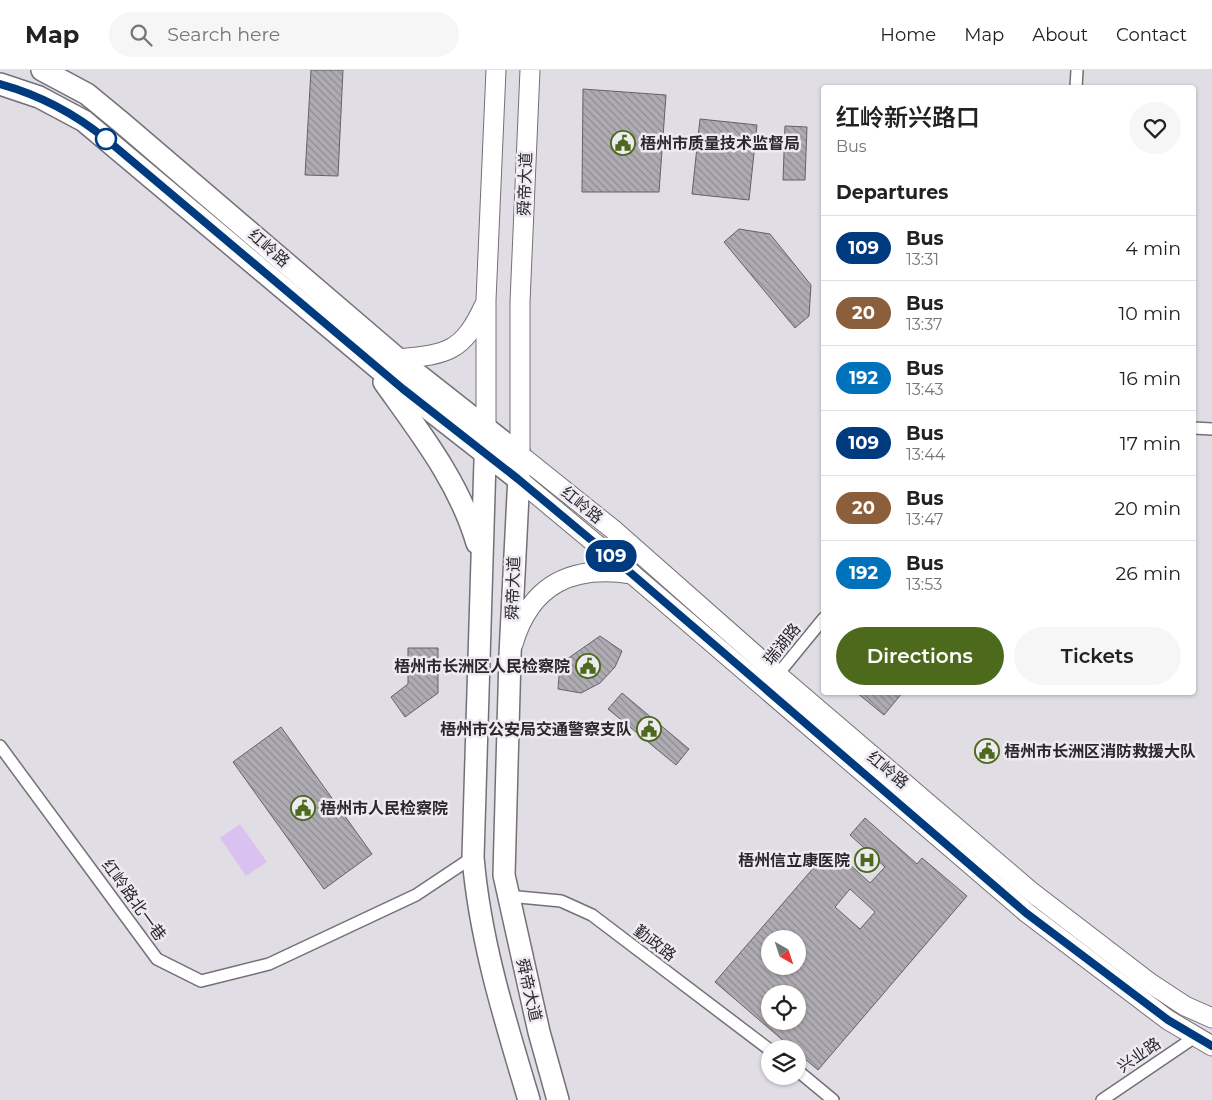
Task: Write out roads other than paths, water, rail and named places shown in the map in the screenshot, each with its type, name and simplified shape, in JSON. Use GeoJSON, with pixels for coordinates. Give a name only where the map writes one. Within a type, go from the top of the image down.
{"type":"FeatureCollection","features":[{"type":"Feature","properties":{"kind":"highway","name":"红岭路"},"geometry":{"type":"LineString","coordinates":[[42,70],[87,94],[398,359],[520,455]]}},
{"type":"Feature","properties":{"kind":"highway","name":"红岭路"},"geometry":{"type":"LineString","coordinates":[[0,84],[39,97],[84,121],[367,358],[484,454],[518,479]]}},
{"type":"Feature","properties":{"kind":"highway"},"geometry":{"type":"LineString","coordinates":[[367,358],[440,460],[455,486],[470,520],[483,563]]}},
{"type":"Feature","properties":{"kind":"highway","name":"舜帝大道"},"geometry":{"type":"LineString","coordinates":[[486,428],[473,856],[477,900],[484,938],[529,1100]]}},
{"type":"Feature","properties":{"kind":"highway","name":"舜帝大道"},"geometry":{"type":"LineString","coordinates":[[520,455],[510,654],[503,856],[507,896],[538,1032],[558,1100]]}},
{"type":"Feature","properties":{"kind":"main road","name":"舜帝大道"},"geometry":{"type":"LineString","coordinates":[[486,428],[486,300],[496,70]]}},
{"type":"Feature","properties":{"kind":"main road","name":"舜帝大道"},"geometry":{"type":"LineString","coordinates":[[520,455],[520,302],[530,70]]}},
{"type":"Feature","properties":{"kind":"main road"},"geometry":{"type":"LineString","coordinates":[[398,359],[445,353],[462,342],[474,326],[486,300]]}},
{"type":"Feature","properties":{"kind":"main road","name":"红岭路"},"geometry":{"type":"LineString","coordinates":[[520,455],[615,531],[778,675],[1029,890],[1150,983],[1185,1006],[1212,1018]]}},
{"type":"Feature","properties":{"kind":"main road","name":"红岭路"},"geometry":{"type":"LineString","coordinates":[[518,479],[632,574],[1026,913],[1168,1020],[1212,1046]]}},
{"type":"Feature","properties":{"kind":"main road"},"geometry":{"type":"LineString","coordinates":[[510,654],[517,631],[526,613],[536,596],[547,588],[570,575],[593,571],[632,574]]}},
{"type":"Feature","properties":{"kind":"street"},"geometry":{"type":"LineString","coordinates":[[1076,85],[1077,70]]}},
{"type":"Feature","properties":{"kind":"street"},"geometry":{"type":"LineString","coordinates":[[1196,428],[1212,429]]}},
{"type":"Feature","properties":{"kind":"street","name":"瑞湖路"},"geometry":{"type":"LineString","coordinates":[[765,690],[821,622]]}},
{"type":"Feature","properties":{"kind":"street","name":"红岭路北一巷"},"geometry":{"type":"LineString","coordinates":[[0,746],[157,959],[201,981],[269,964],[416,895],[473,856]]}},
{"type":"Feature","properties":{"kind":"street","name":"勤政路"},"geometry":{"type":"LineString","coordinates":[[507,896],[561,901],[592,915],[761,1043]]}},
{"type":"Feature","properties":{"kind":"street","name":"兴业路"},"geometry":{"type":"LineString","coordinates":[[1102,1100],[1195,1037]]}},
{"type":"Feature","properties":{"kind":"street"},"geometry":{"type":"LineString","coordinates":[[806,1078],[833,1100]]}},
{"type":"Feature","properties":{"kind":"place","name":"梧州市质量技术监督局"},"geometry":{"type":"Point","coordinates":[623,143]}},
{"type":"Feature","properties":{"kind":"place","name":"梧州市长洲区人民检察院"},"geometry":{"type":"Point","coordinates":[588,666]}},
{"type":"Feature","properties":{"kind":"place","name":"梧州市公安局交通警察支队"},"geometry":{"type":"Point","coordinates":[649,729]}},
{"type":"Feature","properties":{"kind":"place","name":"梧州市长洲区消防救援大队"},"geometry":{"type":"Point","coordinates":[987,751]}},
{"type":"Feature","properties":{"kind":"place","name":"梧州市人民检察院"},"geometry":{"type":"Point","coordinates":[303,808]}},
{"type":"Feature","properties":{"kind":"place","name":"梧州信立康医院"},"geometry":{"type":"Point","coordinates":[867,860]}}]}
